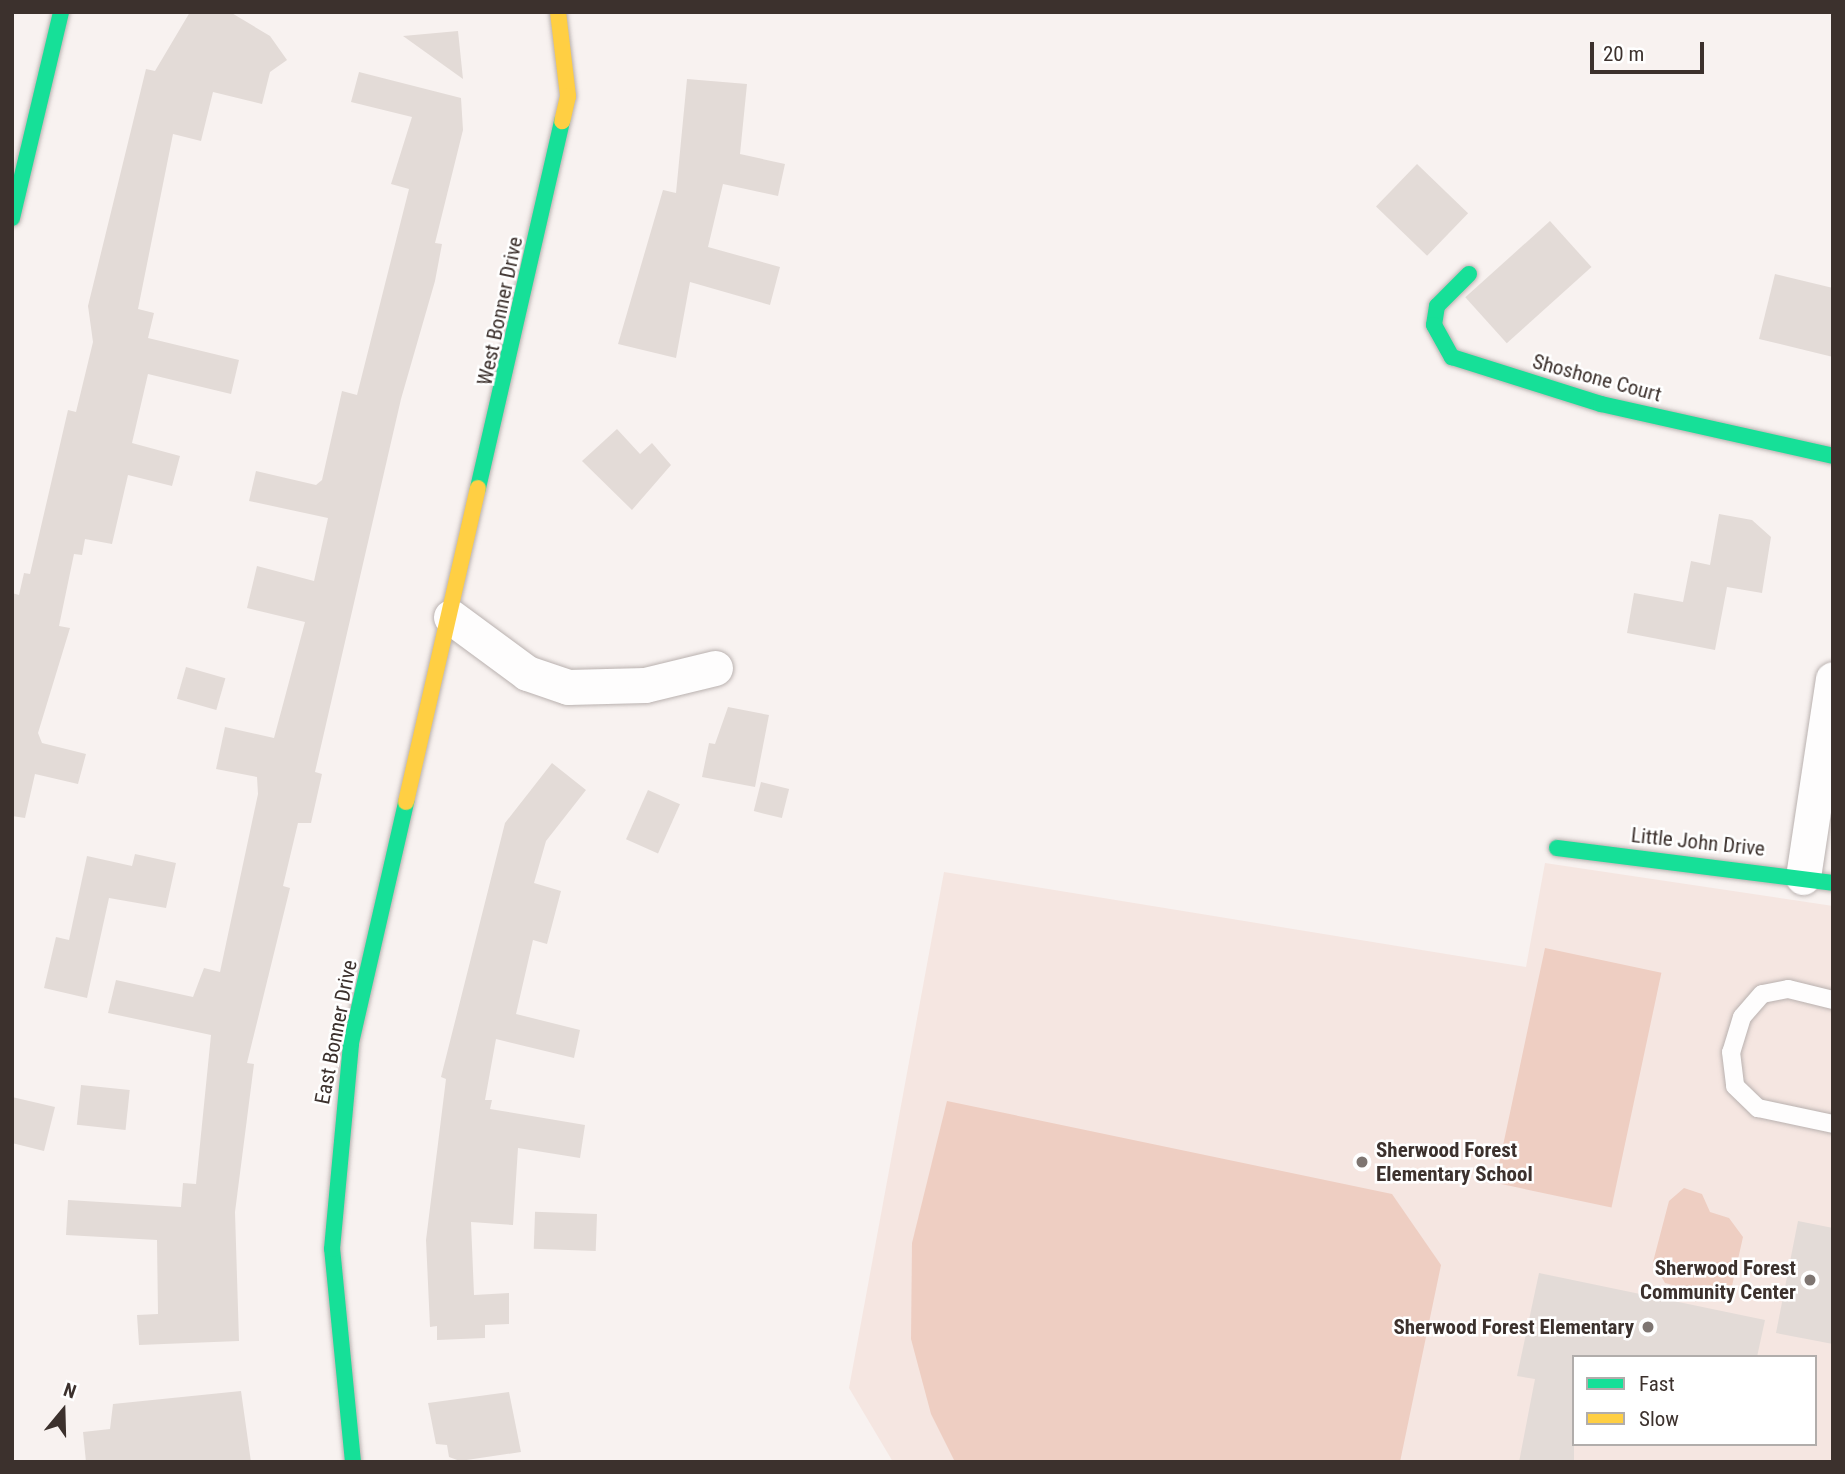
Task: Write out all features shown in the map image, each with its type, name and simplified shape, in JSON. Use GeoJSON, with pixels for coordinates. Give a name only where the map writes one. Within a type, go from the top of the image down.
{"type":"FeatureCollection","features":[{"type":"Feature","properties":{"kind":"street"},"geometry":{"type":"LineString","coordinates":[[12,218],[61,12]]}},
{"type":"Feature","properties":{"kind":"street","name":"West Bonner Drive"},"geometry":{"type":"LineString","coordinates":[[450,617],[568,96],[558,12]]}},
{"type":"Feature","properties":{"kind":"street","name":"Shoshone Court"},"geometry":{"type":"LineString","coordinates":[[1469,274],[1437,306],[1433,325],[1452,357],[1601,404],[1833,456]]}},
{"type":"Feature","properties":{"kind":"street"},"geometry":{"type":"LineString","coordinates":[[450,617],[527,673],[568,687],[645,685],[715,668]]}},
{"type":"Feature","properties":{"kind":"street","name":"East Bonner Drive"},"geometry":{"type":"LineString","coordinates":[[353,1462],[332,1249],[337,1146],[351,1043],[450,617]]}},
{"type":"Feature","properties":{"kind":"street"},"geometry":{"type":"LineString","coordinates":[[1818,880],[1833,679]]}},
{"type":"Feature","properties":{"kind":"street","name":"Little John Drive"},"geometry":{"type":"LineString","coordinates":[[1557,848],[1818,880]]}},
{"type":"Feature","properties":{"kind":"lane"},"geometry":{"type":"LineString","coordinates":[[1833,1000],[1788,989],[1762,994],[1742,1017],[1731,1052],[1734,1086],[1758,1108],[1833,1124]]}},
{"type":"Feature","properties":{"kind":"shaded area","name":"Sherwood Forest Elementary School"},"geometry":{"type":"Polygon","coordinates":[[[1545,863],[1833,906],[1833,1462],[893,1462],[849,1388],[944,872],[1526,967],[1545,863]]]}},
{"type":"Feature","properties":{"kind":"shaded area"},"geometry":{"type":"Polygon","coordinates":[[[1545,948],[1661,973],[1612,1207],[1495,1183],[1545,948]]]}},
{"type":"Feature","properties":{"kind":"shaded area"},"geometry":{"type":"Polygon","coordinates":[[[947,1101],[1392,1194],[1441,1265],[1400,1462],[955,1462],[931,1414],[911,1339],[912,1243],[947,1101]]]}},
{"type":"Feature","properties":{"kind":"shaded area"},"geometry":{"type":"Polygon","coordinates":[[[1684,1188],[1702,1194],[1710,1212],[1729,1218],[1743,1237],[1732,1286],[1717,1297],[1665,1283],[1653,1262],[1669,1201],[1684,1188]]]}},
{"type":"Feature","properties":{"kind":"building"},"geometry":{"type":"Polygon","coordinates":[[[190,12],[230,12],[270,36],[287,60],[270,72],[262,104],[213,92],[201,141],[173,134],[138,309],[154,313],[148,338],[239,360],[231,394],[148,374],[132,443],[180,456],[172,486],[128,475],[112,544],[85,539],[82,555],[74,554],[59,626],[70,628],[38,733],[42,743],[86,754],[78,784],[35,774],[25,818],[12,816],[12,593],[19,595],[24,573],[30,574],[68,410],[76,412],[93,342],[88,306],[146,69],[155,71],[190,12]]]}},
{"type":"Feature","properties":{"kind":"building"},"geometry":{"type":"Polygon","coordinates":[[[458,31],[463,79],[403,36],[458,31]]]}},
{"type":"Feature","properties":{"kind":"building"},"geometry":{"type":"Polygon","coordinates":[[[359,72],[461,98],[463,130],[435,243],[442,244],[435,281],[401,399],[315,772],[322,774],[311,823],[298,823],[283,886],[290,888],[247,1063],[254,1064],[235,1212],[239,1341],[139,1345],[137,1315],[158,1314],[157,1240],[66,1235],[68,1200],[181,1207],[183,1183],[196,1184],[211,1035],[108,1013],[116,980],[193,997],[204,968],[220,972],[258,794],[257,777],[216,769],[225,727],[274,738],[305,622],[247,608],[257,566],[314,581],[328,518],[249,501],[256,471],[316,485],[322,480],[342,391],[357,395],[409,189],[391,184],[412,117],[351,102],[359,72]]]}},
{"type":"Feature","properties":{"kind":"building"},"geometry":{"type":"Polygon","coordinates":[[[687,79],[747,84],[740,154],[785,164],[778,196],[723,184],[708,247],[780,267],[770,305],[690,282],[676,358],[618,344],[663,190],[676,193],[687,79]]]}},
{"type":"Feature","properties":{"kind":"building"},"geometry":{"type":"Polygon","coordinates":[[[1417,164],[1468,213],[1427,256],[1376,206],[1417,164]]]}},
{"type":"Feature","properties":{"kind":"building"},"geometry":{"type":"Polygon","coordinates":[[[1550,221],[1591,267],[1507,343],[1465,297],[1550,221]]]}},
{"type":"Feature","properties":{"kind":"building"},"geometry":{"type":"Polygon","coordinates":[[[1775,274],[1833,288],[1833,357],[1759,339],[1775,274]]]}},
{"type":"Feature","properties":{"kind":"building"},"geometry":{"type":"Polygon","coordinates":[[[617,429],[640,454],[652,443],[671,465],[632,510],[582,461],[617,429]]]}},
{"type":"Feature","properties":{"kind":"building"},"geometry":{"type":"Polygon","coordinates":[[[1719,514],[1752,520],[1771,537],[1762,593],[1727,587],[1715,650],[1627,633],[1634,593],[1683,602],[1691,561],[1710,565],[1719,514]]]}},
{"type":"Feature","properties":{"kind":"building"},"geometry":{"type":"Polygon","coordinates":[[[186,667],[225,678],[216,710],[177,699],[186,667]]]}},
{"type":"Feature","properties":{"kind":"building"},"geometry":{"type":"Polygon","coordinates":[[[728,707],[769,715],[755,787],[702,777],[709,743],[715,744],[728,707]]]}},
{"type":"Feature","properties":{"kind":"building"},"geometry":{"type":"Polygon","coordinates":[[[552,763],[586,790],[546,841],[534,883],[561,891],[547,944],[533,940],[516,1014],[580,1030],[574,1058],[496,1039],[485,1100],[492,1100],[490,1109],[585,1125],[580,1158],[518,1148],[513,1225],[471,1222],[474,1295],[509,1293],[509,1324],[485,1325],[485,1338],[437,1340],[437,1326],[430,1327],[426,1240],[446,1079],[441,1077],[505,823],[552,763]]]}},
{"type":"Feature","properties":{"kind":"building"},"geometry":{"type":"Polygon","coordinates":[[[761,782],[789,789],[782,818],[754,811],[761,782]]]}},
{"type":"Feature","properties":{"kind":"building"},"geometry":{"type":"Polygon","coordinates":[[[648,790],[680,804],[658,854],[626,839],[648,790]]]}},
{"type":"Feature","properties":{"kind":"building"},"geometry":{"type":"Polygon","coordinates":[[[135,854],[176,863],[166,908],[109,898],[87,998],[44,988],[56,937],[69,940],[87,856],[132,866],[135,854]]]}},
{"type":"Feature","properties":{"kind":"building"},"geometry":{"type":"Polygon","coordinates":[[[81,1085],[130,1090],[126,1130],[77,1125],[81,1085]]]}},
{"type":"Feature","properties":{"kind":"building"},"geometry":{"type":"Polygon","coordinates":[[[12,1097],[55,1107],[44,1151],[12,1143],[12,1097]]]}},
{"type":"Feature","properties":{"kind":"building"},"geometry":{"type":"Polygon","coordinates":[[[535,1212],[597,1214],[596,1251],[534,1249],[535,1212]]]}},
{"type":"Feature","properties":{"kind":"building","name":"Sherwood Forest Community Center"},"geometry":{"type":"Polygon","coordinates":[[[1798,1221],[1833,1228],[1833,1344],[1776,1333],[1798,1221]]]}},
{"type":"Feature","properties":{"kind":"building","name":"Sherwood Forest Elementary"},"geometry":{"type":"Polygon","coordinates":[[[1539,1273],[1765,1320],[1757,1355],[1572,1355],[1574,1462],[1519,1462],[1535,1379],[1517,1376],[1539,1273]]]}},
{"type":"Feature","properties":{"kind":"building"},"geometry":{"type":"Polygon","coordinates":[[[241,1391],[251,1462],[86,1462],[83,1432],[110,1429],[113,1404],[241,1391]]]}},
{"type":"Feature","properties":{"kind":"building"},"geometry":{"type":"Polygon","coordinates":[[[509,1392],[521,1452],[460,1461],[449,1457],[447,1445],[436,1444],[428,1403],[509,1392]]]}},
{"type":"Feature","properties":{"kind":"traffic: fast"},"geometry":{"type":"LineString","coordinates":[[12,218],[61,12]]}},
{"type":"Feature","properties":{"kind":"traffic: fast"},"geometry":{"type":"LineString","coordinates":[[478,488],[562,121]]}},
{"type":"Feature","properties":{"kind":"traffic: fast"},"geometry":{"type":"LineString","coordinates":[[1469,274],[1437,306],[1434,325],[1452,357],[1601,404],[1833,456]]}},
{"type":"Feature","properties":{"kind":"traffic: fast"},"geometry":{"type":"LineString","coordinates":[[353,1462],[332,1249],[351,1043],[406,802]]}},
{"type":"Feature","properties":{"kind":"traffic: fast"},"geometry":{"type":"LineString","coordinates":[[1557,848],[1833,883]]}},
{"type":"Feature","properties":{"kind":"traffic: slow"},"geometry":{"type":"LineString","coordinates":[[558,12],[568,96],[562,121]]}},
{"type":"Feature","properties":{"kind":"traffic: slow"},"geometry":{"type":"LineString","coordinates":[[406,802],[478,488]]}},
{"type":"Feature","properties":{"kind":"place","name":"Sherwood Forest Elementary School"},"geometry":{"type":"Point","coordinates":[1362,1162]}},
{"type":"Feature","properties":{"kind":"place","name":"Sherwood Forest Community Center"},"geometry":{"type":"Point","coordinates":[1810,1280]}},
{"type":"Feature","properties":{"kind":"place","name":"Sherwood Forest Elementary"},"geometry":{"type":"Point","coordinates":[1648,1327]}}]}
